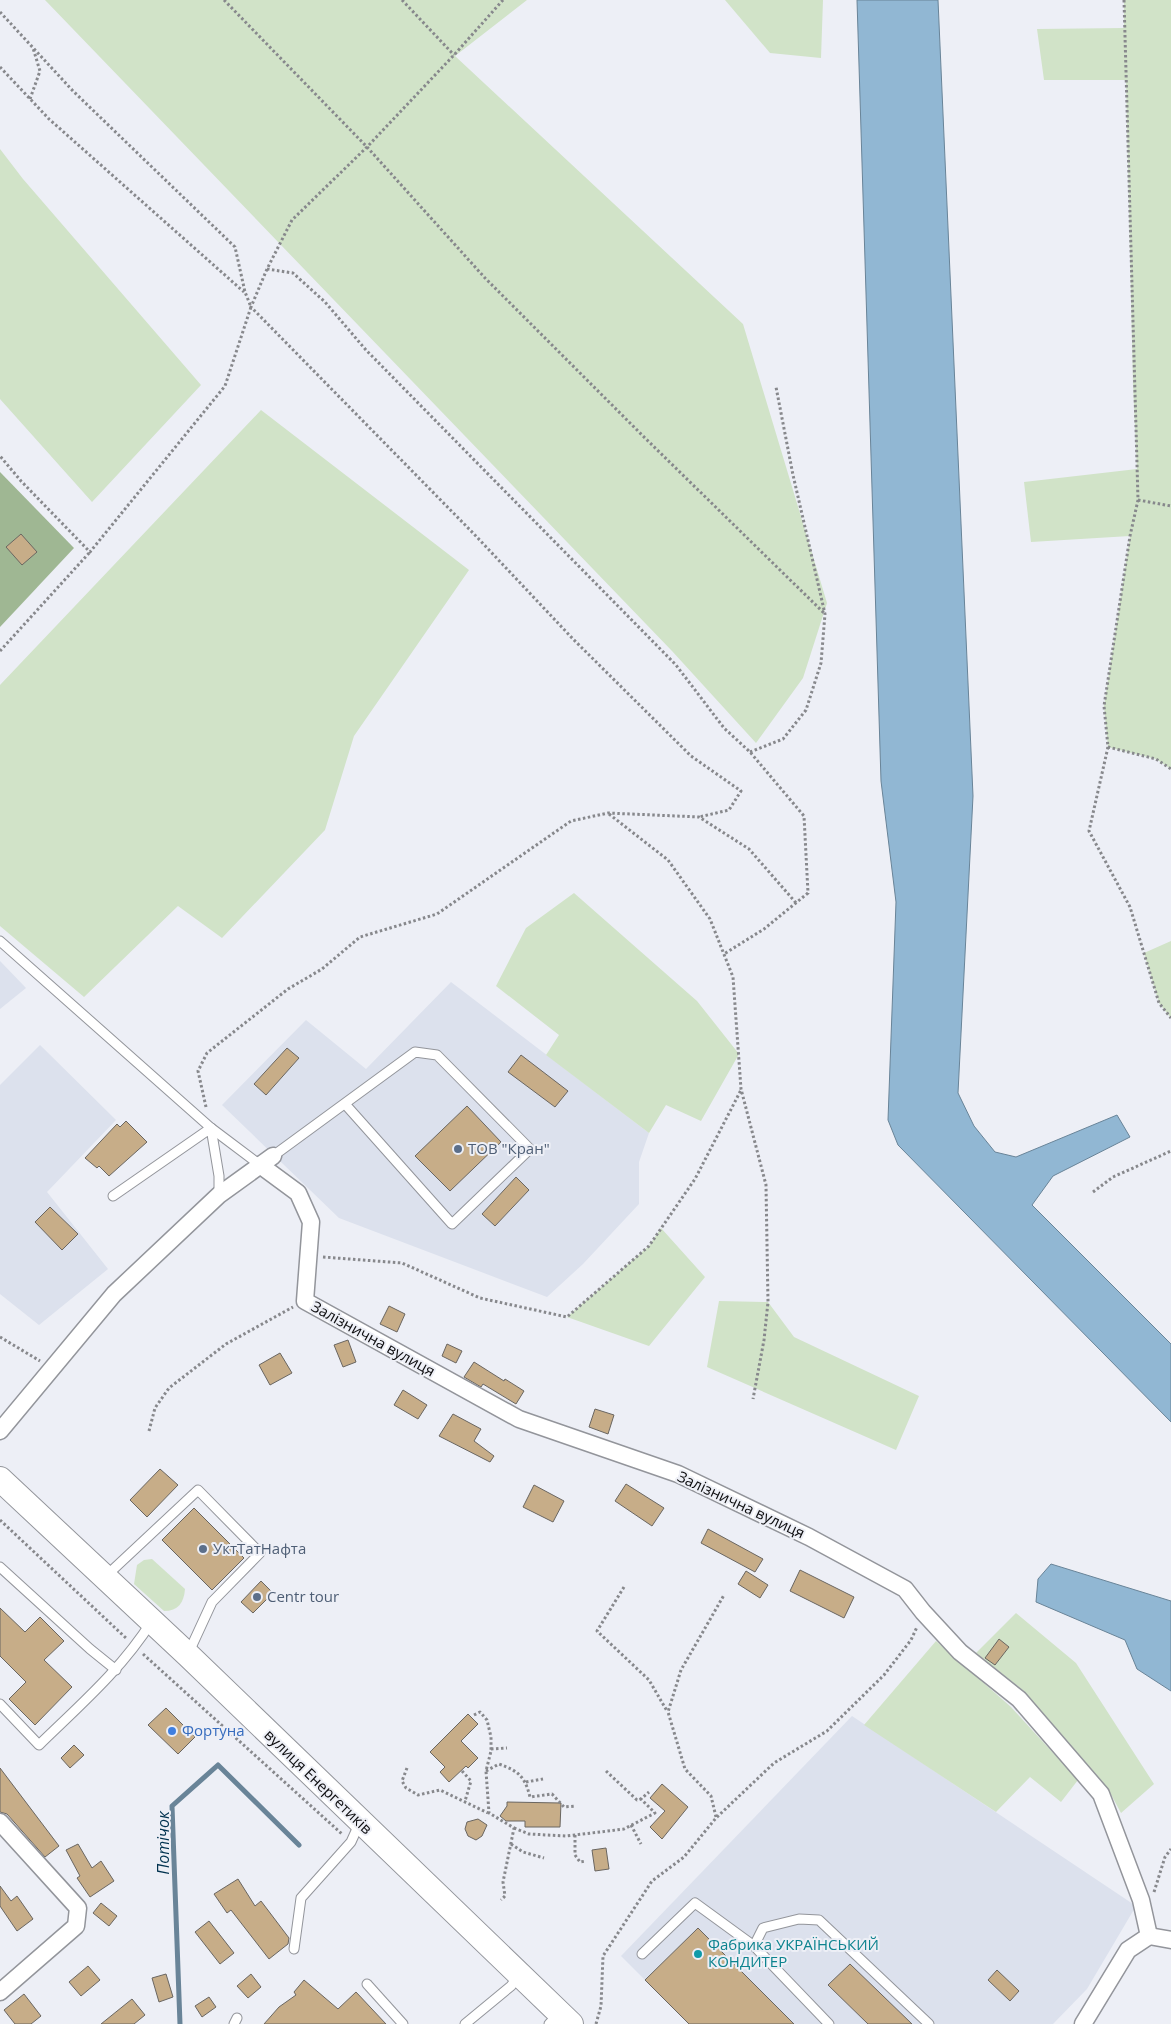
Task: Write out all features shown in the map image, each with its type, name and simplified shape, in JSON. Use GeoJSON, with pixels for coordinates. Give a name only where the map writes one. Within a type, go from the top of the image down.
{"type":"FeatureCollection","features":[{"type":"Feature","properties":{"kind":"main road","name":"вулиця Енергетиків"},"geometry":{"type":"LineString","coordinates":[[0,1478],[188,1655],[355,1832],[519,1975],[560,2020]]}},
{"type":"Feature","properties":{"kind":"street","name":"Залізнична вулиця"},"geometry":{"type":"LineString","coordinates":[[266,1160],[298,1193],[311,1222],[305,1302],[519,1419],[678,1474],[809,1536],[905,1589],[923,1612],[960,1652],[1019,1699],[1101,1794],[1141,1900],[1148,1936]]}},
{"type":"Feature","properties":{"kind":"street"},"geometry":{"type":"LineString","coordinates":[[0,1431],[114,1294],[219,1195],[266,1160]]}},
{"type":"Feature","properties":{"kind":"street"},"geometry":{"type":"LineString","coordinates":[[0,1822],[78,1908],[76,1926],[0,1992]]}},
{"type":"Feature","properties":{"kind":"street"},"geometry":{"type":"LineString","coordinates":[[1083,2024],[1128,1950],[1148,1936],[1171,1940]]}},
{"type":"Feature","properties":{"kind":"lane"},"geometry":{"type":"LineString","coordinates":[[0,941],[210,1128],[266,1160],[415,1052],[437,1055],[530,1149],[452,1224],[345,1104]]}},
{"type":"Feature","properties":{"kind":"lane"},"geometry":{"type":"LineString","coordinates":[[210,1128],[219,1176],[219,1195]]}},
{"type":"Feature","properties":{"kind":"lane"},"geometry":{"type":"LineString","coordinates":[[113,1196],[210,1128]]}},
{"type":"Feature","properties":{"kind":"lane"},"geometry":{"type":"LineString","coordinates":[[105,1577],[198,1490],[260,1553],[212,1602],[188,1655]]}},
{"type":"Feature","properties":{"kind":"lane"},"geometry":{"type":"LineString","coordinates":[[0,1567],[116,1670]]}},
{"type":"Feature","properties":{"kind":"lane"},"geometry":{"type":"LineString","coordinates":[[0,1704],[39,1744],[116,1670],[135,1647],[152,1621]]}},
{"type":"Feature","properties":{"kind":"lane"},"geometry":{"type":"LineString","coordinates":[[294,1949],[301,1898],[355,1832]]}},
{"type":"Feature","properties":{"kind":"lane"},"geometry":{"type":"LineString","coordinates":[[642,1954],[695,1903],[754,1946],[829,2024]]}},
{"type":"Feature","properties":{"kind":"lane"},"geometry":{"type":"LineString","coordinates":[[754,1946],[763,1928],[799,1919],[819,1920],[929,2024]]}},
{"type":"Feature","properties":{"kind":"lane"},"geometry":{"type":"LineString","coordinates":[[465,2024],[511,1986],[519,1975]]}},
{"type":"Feature","properties":{"kind":"lane"},"geometry":{"type":"LineString","coordinates":[[367,1984],[403,2024]]}},
{"type":"Feature","properties":{"kind":"path"},"geometry":{"type":"LineString","coordinates":[[224,0],[367,147],[485,278],[825,614]]}},
{"type":"Feature","properties":{"kind":"path"},"geometry":{"type":"LineString","coordinates":[[402,0],[454,55]]}},
{"type":"Feature","properties":{"kind":"path"},"geometry":{"type":"LineString","coordinates":[[0,651],[90,552],[225,386],[251,307],[267,269],[292,220],[367,147],[503,0]]}},
{"type":"Feature","properties":{"kind":"path"},"geometry":{"type":"LineString","coordinates":[[1124,0],[1138,500],[1130,536],[1104,706],[1108,747],[1089,831],[1130,907],[1159,1003],[1171,1018]]}},
{"type":"Feature","properties":{"kind":"path"},"geometry":{"type":"LineString","coordinates":[[0,12],[73,91],[235,247],[245,292],[251,307],[649,715],[691,756],[741,790],[729,810],[699,817],[608,814],[571,821],[437,914],[360,936],[322,969],[288,989],[207,1053],[198,1071],[210,1128]]}},
{"type":"Feature","properties":{"kind":"path"},"geometry":{"type":"LineString","coordinates":[[30,99],[40,71],[33,48]]}},
{"type":"Feature","properties":{"kind":"path"},"geometry":{"type":"LineString","coordinates":[[0,67],[49,119],[245,292]]}},
{"type":"Feature","properties":{"kind":"path"},"geometry":{"type":"LineString","coordinates":[[267,269],[293,273],[325,302],[366,350],[676,665],[724,728],[750,752],[804,816],[808,894],[764,929],[724,954]]}},
{"type":"Feature","properties":{"kind":"path"},"geometry":{"type":"LineString","coordinates":[[750,752],[782,739],[806,710],[821,663],[825,614],[793,476],[776,387]]}},
{"type":"Feature","properties":{"kind":"path"},"geometry":{"type":"LineString","coordinates":[[0,456],[21,481],[90,552]]}},
{"type":"Feature","properties":{"kind":"path"},"geometry":{"type":"LineString","coordinates":[[1138,500],[1171,506]]}},
{"type":"Feature","properties":{"kind":"path"},"geometry":{"type":"LineString","coordinates":[[1108,747],[1156,759],[1171,769]]}},
{"type":"Feature","properties":{"kind":"path"},"geometry":{"type":"LineString","coordinates":[[608,814],[668,860],[710,919],[733,977],[741,1089],[766,1185],[768,1302],[764,1340],[753,1399]]}},
{"type":"Feature","properties":{"kind":"path"},"geometry":{"type":"LineString","coordinates":[[699,817],[749,849],[797,904]]}},
{"type":"Feature","properties":{"kind":"path"},"geometry":{"type":"LineString","coordinates":[[308,1255],[402,1264],[480,1298],[567,1318],[649,1246],[695,1179],[741,1089]]}},
{"type":"Feature","properties":{"kind":"path"},"geometry":{"type":"LineString","coordinates":[[1093,1192],[1113,1177],[1171,1151]]}},
{"type":"Feature","properties":{"kind":"path"},"geometry":{"type":"LineString","coordinates":[[148,1430],[155,1408],[169,1388],[226,1344],[305,1302]]}},
{"type":"Feature","properties":{"kind":"path"},"geometry":{"type":"LineString","coordinates":[[0,1336],[51,1368]]}},
{"type":"Feature","properties":{"kind":"path"},"geometry":{"type":"LineString","coordinates":[[0,1520],[135,1647],[355,1832]]}},
{"type":"Feature","properties":{"kind":"path"},"geometry":{"type":"LineString","coordinates":[[624,1587],[597,1631],[649,1680],[668,1712],[685,1769],[711,1796],[716,1818]]}},
{"type":"Feature","properties":{"kind":"path"},"geometry":{"type":"LineString","coordinates":[[668,1712],[681,1670],[724,1595]]}},
{"type":"Feature","properties":{"kind":"path"},"geometry":{"type":"LineString","coordinates":[[596,2024],[601,2006],[603,1956],[652,1881],[684,1857],[716,1818],[774,1763],[827,1731],[884,1675],[911,1640],[923,1612]]}},
{"type":"Feature","properties":{"kind":"path"},"geometry":{"type":"LineString","coordinates":[[474,1715],[480,1712],[487,1720],[491,1749],[486,1771],[489,1813]]}},
{"type":"Feature","properties":{"kind":"path"},"geometry":{"type":"LineString","coordinates":[[491,1749],[507,1748]]}},
{"type":"Feature","properties":{"kind":"path"},"geometry":{"type":"LineString","coordinates":[[486,1771],[499,1764],[514,1769],[526,1782],[530,1797],[552,1794],[564,1806],[576,1806]]}},
{"type":"Feature","properties":{"kind":"path"},"geometry":{"type":"LineString","coordinates":[[407,1768],[402,1781],[406,1788],[418,1795],[440,1790],[529,1834],[575,1835],[624,1829],[655,1812],[641,1799],[637,1800],[606,1771]]}},
{"type":"Feature","properties":{"kind":"path"},"geometry":{"type":"LineString","coordinates":[[462,1771],[471,1781],[465,1801]]}},
{"type":"Feature","properties":{"kind":"path"},"geometry":{"type":"LineString","coordinates":[[526,1782],[543,1779]]}},
{"type":"Feature","properties":{"kind":"path"},"geometry":{"type":"LineString","coordinates":[[641,1799],[649,1792]]}},
{"type":"Feature","properties":{"kind":"path"},"geometry":{"type":"LineString","coordinates":[[631,1825],[641,1844]]}},
{"type":"Feature","properties":{"kind":"path"},"geometry":{"type":"LineString","coordinates":[[502,1900],[505,1896],[504,1882],[514,1828]]}},
{"type":"Feature","properties":{"kind":"path"},"geometry":{"type":"LineString","coordinates":[[575,1835],[575,1855],[580,1862],[586,1861]]}},
{"type":"Feature","properties":{"kind":"path"},"geometry":{"type":"LineString","coordinates":[[510,1844],[523,1852],[544,1858]]}},
{"type":"Feature","properties":{"kind":"shaded area"},"geometry":{"type":"Polygon","coordinates":[[[0,961],[26,988],[0,1009],[0,961]]]}},
{"type":"Feature","properties":{"kind":"shaded area","name":"ТОВ \"Кран\""},"geometry":{"type":"Polygon","coordinates":[[[451,982],[649,1133],[639,1162],[639,1204],[583,1264],[547,1297],[339,1218],[222,1105],[306,1020],[366,1069],[451,982]]]}},
{"type":"Feature","properties":{"kind":"shaded area"},"geometry":{"type":"Polygon","coordinates":[[[40,1045],[116,1120],[47,1192],[108,1269],[39,1325],[0,1294],[0,1085],[40,1045]]]}},
{"type":"Feature","properties":{"kind":"shaded area"},"geometry":{"type":"Polygon","coordinates":[[[852,1716],[1136,1906],[1087,1989],[1053,2024],[689,2024],[621,1956],[852,1716]]]}},
{"type":"Feature","properties":{"kind":"green space"},"geometry":{"type":"Polygon","coordinates":[[[45,0],[527,0],[455,56],[743,324],[827,603],[803,678],[756,743],[672,651],[45,0]]]}},
{"type":"Feature","properties":{"kind":"green space"},"geometry":{"type":"Polygon","coordinates":[[[725,0],[823,0],[821,58],[770,53],[725,0]]]}},
{"type":"Feature","properties":{"kind":"green space"},"geometry":{"type":"Polygon","coordinates":[[[1124,0],[1171,0],[1171,769],[1156,759],[1108,747],[1104,706],[1130,536],[1031,542],[1024,482],[1137,469],[1133,385],[1126,80],[1044,80],[1037,29],[1124,28],[1124,0]]]}},
{"type":"Feature","properties":{"kind":"green space"},"geometry":{"type":"Polygon","coordinates":[[[0,149],[23,179],[201,385],[92,502],[0,399],[0,149]]]}},
{"type":"Feature","properties":{"kind":"green space"},"geometry":{"type":"Polygon","coordinates":[[[261,410],[469,570],[354,736],[325,830],[222,938],[178,906],[84,997],[0,926],[0,685],[261,410]]]}},
{"type":"Feature","properties":{"kind":"green space"},"geometry":{"type":"Polygon","coordinates":[[[0,472],[74,548],[0,627],[0,472]]]}},
{"type":"Feature","properties":{"kind":"green space"},"geometry":{"type":"Polygon","coordinates":[[[574,893],[697,1001],[739,1054],[701,1121],[666,1105],[649,1133],[546,1055],[559,1035],[496,986],[526,928],[574,893]]]}},
{"type":"Feature","properties":{"kind":"green space"},"geometry":{"type":"Polygon","coordinates":[[[1171,941],[1171,1018],[1159,1003],[1144,953],[1171,941]]]}},
{"type":"Feature","properties":{"kind":"green space"},"geometry":{"type":"Polygon","coordinates":[[[661,1228],[705,1277],[649,1346],[567,1317],[649,1246],[661,1228]]]}},
{"type":"Feature","properties":{"kind":"green space"},"geometry":{"type":"Polygon","coordinates":[[[719,1301],[768,1302],[794,1337],[919,1396],[896,1450],[707,1367],[719,1301]]]}},
{"type":"Feature","properties":{"kind":"green space"},"geometry":{"type":"Polygon","coordinates":[[[152,1559],[185,1589],[182,1602],[173,1610],[164,1611],[134,1584],[137,1565],[144,1560],[152,1559]]]}},
{"type":"Feature","properties":{"kind":"green space"},"geometry":{"type":"Polygon","coordinates":[[[1016,1613],[1076,1663],[1154,1784],[1121,1813],[1107,1787],[1024,1691],[976,1653],[1016,1613]]]}},
{"type":"Feature","properties":{"kind":"green space"},"geometry":{"type":"Polygon","coordinates":[[[936,1641],[1011,1707],[1078,1780],[1061,1802],[1030,1777],[996,1812],[864,1725],[936,1641]]]}},
{"type":"Feature","properties":{"kind":"water"},"geometry":{"type":"Polygon","coordinates":[[[857,0],[938,0],[973,796],[958,1093],[974,1126],[995,1152],[1016,1157],[1117,1115],[1130,1137],[1053,1176],[1032,1205],[1171,1344],[1171,1422],[898,1145],[888,1120],[896,902],[881,781],[857,0]]]}},
{"type":"Feature","properties":{"kind":"water"},"geometry":{"type":"Polygon","coordinates":[[[1051,1564],[1171,1601],[1171,1691],[1137,1669],[1125,1640],[1036,1602],[1038,1579],[1051,1564]]]}},
{"type":"Feature","properties":{"kind":"building"},"geometry":{"type":"Polygon","coordinates":[[[21,534],[37,552],[22,565],[6,547],[21,534]]]}},
{"type":"Feature","properties":{"kind":"building"},"geometry":{"type":"Polygon","coordinates":[[[287,1048],[299,1058],[266,1095],[254,1084],[287,1048]]]}},
{"type":"Feature","properties":{"kind":"building"},"geometry":{"type":"Polygon","coordinates":[[[521,1055],[568,1091],[555,1107],[508,1072],[521,1055]]]}},
{"type":"Feature","properties":{"kind":"building","name":"ТОВ \"Кран\""},"geometry":{"type":"Polygon","coordinates":[[[467,1106],[501,1142],[450,1191],[415,1156],[467,1106]]]}},
{"type":"Feature","properties":{"kind":"building"},"geometry":{"type":"Polygon","coordinates":[[[126,1121],[147,1142],[109,1176],[99,1166],[97,1168],[85,1158],[117,1124],[120,1127],[126,1121]]]}},
{"type":"Feature","properties":{"kind":"building"},"geometry":{"type":"Polygon","coordinates":[[[516,1177],[529,1190],[495,1226],[482,1214],[516,1177]]]}},
{"type":"Feature","properties":{"kind":"building"},"geometry":{"type":"Polygon","coordinates":[[[50,1207],[78,1234],[62,1250],[35,1222],[50,1207]]]}},
{"type":"Feature","properties":{"kind":"building"},"geometry":{"type":"Polygon","coordinates":[[[389,1306],[405,1314],[397,1332],[380,1324],[389,1306]]]}},
{"type":"Feature","properties":{"kind":"building"},"geometry":{"type":"Polygon","coordinates":[[[348,1340],[356,1362],[343,1367],[334,1345],[348,1340]]]}},
{"type":"Feature","properties":{"kind":"building"},"geometry":{"type":"Polygon","coordinates":[[[447,1344],[462,1351],[456,1363],[442,1356],[447,1344]]]}},
{"type":"Feature","properties":{"kind":"building"},"geometry":{"type":"Polygon","coordinates":[[[280,1353],[292,1373],[270,1385],[259,1365],[280,1353]]]}},
{"type":"Feature","properties":{"kind":"building"},"geometry":{"type":"Polygon","coordinates":[[[474,1362],[524,1391],[516,1404],[483,1384],[481,1387],[464,1377],[474,1362]]]}},
{"type":"Feature","properties":{"kind":"building"},"geometry":{"type":"Polygon","coordinates":[[[403,1390],[427,1405],[418,1419],[394,1405],[403,1390]]]}},
{"type":"Feature","properties":{"kind":"building"},"geometry":{"type":"Polygon","coordinates":[[[595,1409],[614,1415],[608,1434],[589,1427],[595,1409]]]}},
{"type":"Feature","properties":{"kind":"building"},"geometry":{"type":"Polygon","coordinates":[[[453,1414],[481,1429],[474,1441],[494,1456],[490,1462],[439,1436],[453,1414]]]}},
{"type":"Feature","properties":{"kind":"building"},"geometry":{"type":"Polygon","coordinates":[[[160,1469],[178,1485],[147,1517],[130,1500],[160,1469]]]}},
{"type":"Feature","properties":{"kind":"building"},"geometry":{"type":"Polygon","coordinates":[[[626,1484],[664,1508],[652,1526],[615,1501],[626,1484]]]}},
{"type":"Feature","properties":{"kind":"building"},"geometry":{"type":"Polygon","coordinates":[[[534,1485],[564,1501],[553,1522],[523,1507],[534,1485]]]}},
{"type":"Feature","properties":{"kind":"building","name":"УктТатНафта"},"geometry":{"type":"Polygon","coordinates":[[[194,1508],[244,1558],[212,1590],[162,1540],[194,1508]]]}},
{"type":"Feature","properties":{"kind":"building"},"geometry":{"type":"Polygon","coordinates":[[[708,1529],[763,1559],[755,1572],[701,1543],[708,1529]]]}},
{"type":"Feature","properties":{"kind":"building"},"geometry":{"type":"Polygon","coordinates":[[[800,1570],[854,1597],[844,1618],[790,1591],[800,1570]]]}},
{"type":"Feature","properties":{"kind":"building"},"geometry":{"type":"Polygon","coordinates":[[[746,1571],[768,1585],[760,1598],[738,1584],[746,1571]]]}},
{"type":"Feature","properties":{"kind":"building","name":"Centr tour"},"geometry":{"type":"Polygon","coordinates":[[[261,1581],[273,1593],[253,1613],[241,1602],[261,1581]]]}},
{"type":"Feature","properties":{"kind":"building"},"geometry":{"type":"Polygon","coordinates":[[[0,1608],[25,1632],[40,1617],[64,1641],[44,1660],[72,1687],[35,1725],[9,1699],[26,1682],[0,1656],[0,1608]]]}},
{"type":"Feature","properties":{"kind":"building"},"geometry":{"type":"Polygon","coordinates":[[[999,1639],[1009,1647],[995,1665],[985,1658],[999,1639]]]}},
{"type":"Feature","properties":{"kind":"building","name":"Фортуна"},"geometry":{"type":"Polygon","coordinates":[[[166,1708],[195,1737],[178,1754],[148,1725],[166,1708]]]}},
{"type":"Feature","properties":{"kind":"building"},"geometry":{"type":"Polygon","coordinates":[[[468,1714],[478,1724],[461,1741],[478,1758],[449,1782],[440,1772],[445,1767],[430,1752],[468,1714]]]}},
{"type":"Feature","properties":{"kind":"building"},"geometry":{"type":"Polygon","coordinates":[[[74,1745],[84,1755],[70,1768],[61,1758],[74,1745]]]}},
{"type":"Feature","properties":{"kind":"building"},"geometry":{"type":"Polygon","coordinates":[[[0,1768],[59,1846],[45,1857],[7,1814],[0,1812],[0,1768]]]}},
{"type":"Feature","properties":{"kind":"building"},"geometry":{"type":"Polygon","coordinates":[[[662,1784],[688,1807],[662,1839],[650,1827],[665,1811],[650,1798],[662,1784]]]}},
{"type":"Feature","properties":{"kind":"building"},"geometry":{"type":"Polygon","coordinates":[[[507,1802],[561,1803],[560,1827],[525,1827],[525,1821],[506,1821],[500,1816],[507,1806],[507,1802]]]}},
{"type":"Feature","properties":{"kind":"building"},"geometry":{"type":"Polygon","coordinates":[[[478,1819],[487,1825],[482,1836],[476,1840],[468,1836],[465,1829],[467,1822],[478,1819]]]}},
{"type":"Feature","properties":{"kind":"building"},"geometry":{"type":"Polygon","coordinates":[[[78,1844],[92,1868],[101,1861],[114,1881],[90,1897],[77,1878],[80,1876],[66,1850],[78,1844]]]}},
{"type":"Feature","properties":{"kind":"building"},"geometry":{"type":"Polygon","coordinates":[[[606,1848],[609,1869],[595,1871],[592,1850],[606,1848]]]}},
{"type":"Feature","properties":{"kind":"building"},"geometry":{"type":"Polygon","coordinates":[[[238,1879],[255,1906],[261,1901],[289,1938],[288,1944],[269,1959],[231,1910],[227,1913],[214,1894],[238,1879]]]}},
{"type":"Feature","properties":{"kind":"building"},"geometry":{"type":"Polygon","coordinates":[[[0,1886],[11,1901],[17,1896],[33,1919],[17,1931],[0,1906],[0,1886]]]}},
{"type":"Feature","properties":{"kind":"building"},"geometry":{"type":"Polygon","coordinates":[[[101,1903],[117,1916],[109,1926],[93,1913],[101,1903]]]}},
{"type":"Feature","properties":{"kind":"building"},"geometry":{"type":"Polygon","coordinates":[[[209,1921],[234,1953],[220,1964],[195,1932],[209,1921]]]}},
{"type":"Feature","properties":{"kind":"building","name":"Фабрика УКРАЇНСЬКИЙ КОНДИТЕР"},"geometry":{"type":"Polygon","coordinates":[[[698,1928],[794,2024],[689,2024],[645,1980],[698,1928]]]}},
{"type":"Feature","properties":{"kind":"building"},"geometry":{"type":"Polygon","coordinates":[[[850,1964],[912,2024],[868,2024],[828,1985],[850,1964]]]}},
{"type":"Feature","properties":{"kind":"building"},"geometry":{"type":"Polygon","coordinates":[[[88,1966],[100,1980],[81,1996],[69,1982],[88,1966]]]}},
{"type":"Feature","properties":{"kind":"building"},"geometry":{"type":"Polygon","coordinates":[[[997,1970],[1019,1991],[1010,2001],[988,1980],[997,1970]]]}},
{"type":"Feature","properties":{"kind":"building"},"geometry":{"type":"Polygon","coordinates":[[[166,1974],[173,1997],[159,2002],[152,1978],[166,1974]]]}},
{"type":"Feature","properties":{"kind":"building"},"geometry":{"type":"Polygon","coordinates":[[[251,1974],[261,1987],[248,1998],[237,1986],[251,1974]]]}},
{"type":"Feature","properties":{"kind":"building"},"geometry":{"type":"Polygon","coordinates":[[[304,1980],[338,2009],[356,1992],[386,2024],[264,2024],[279,2007],[296,1995],[294,1992],[304,1980]]]}},
{"type":"Feature","properties":{"kind":"building"},"geometry":{"type":"Polygon","coordinates":[[[24,1994],[41,2016],[31,2024],[15,2024],[4,2010],[24,1994]]]}},
{"type":"Feature","properties":{"kind":"building"},"geometry":{"type":"Polygon","coordinates":[[[209,1997],[216,2007],[202,2017],[195,2006],[209,1997]]]}},
{"type":"Feature","properties":{"kind":"building"},"geometry":{"type":"Polygon","coordinates":[[[132,1999],[145,2015],[134,2024],[101,2024],[132,1999]]]}},
{"type":"Feature","properties":{"kind":"waterway","name":"Потічок"},"geometry":{"type":"LineString","coordinates":[[180,2024],[172,1806],[218,1765],[299,1845]]}},
{"type":"Feature","properties":{"kind":"place","name":"ТОВ \"Кран\""},"geometry":{"type":"Point","coordinates":[458,1149]}},
{"type":"Feature","properties":{"kind":"place","name":"УктТатНафта"},"geometry":{"type":"Point","coordinates":[203,1549]}},
{"type":"Feature","properties":{"kind":"place","name":"Centr tour"},"geometry":{"type":"Point","coordinates":[257,1597]}},
{"type":"Feature","properties":{"kind":"place","name":"Фортуна"},"geometry":{"type":"Point","coordinates":[172,1731]}},
{"type":"Feature","properties":{"kind":"place","name":"Фабрика УКРАЇНСЬКИЙ КОНДИТЕР"},"geometry":{"type":"Point","coordinates":[698,1954]}}]}
